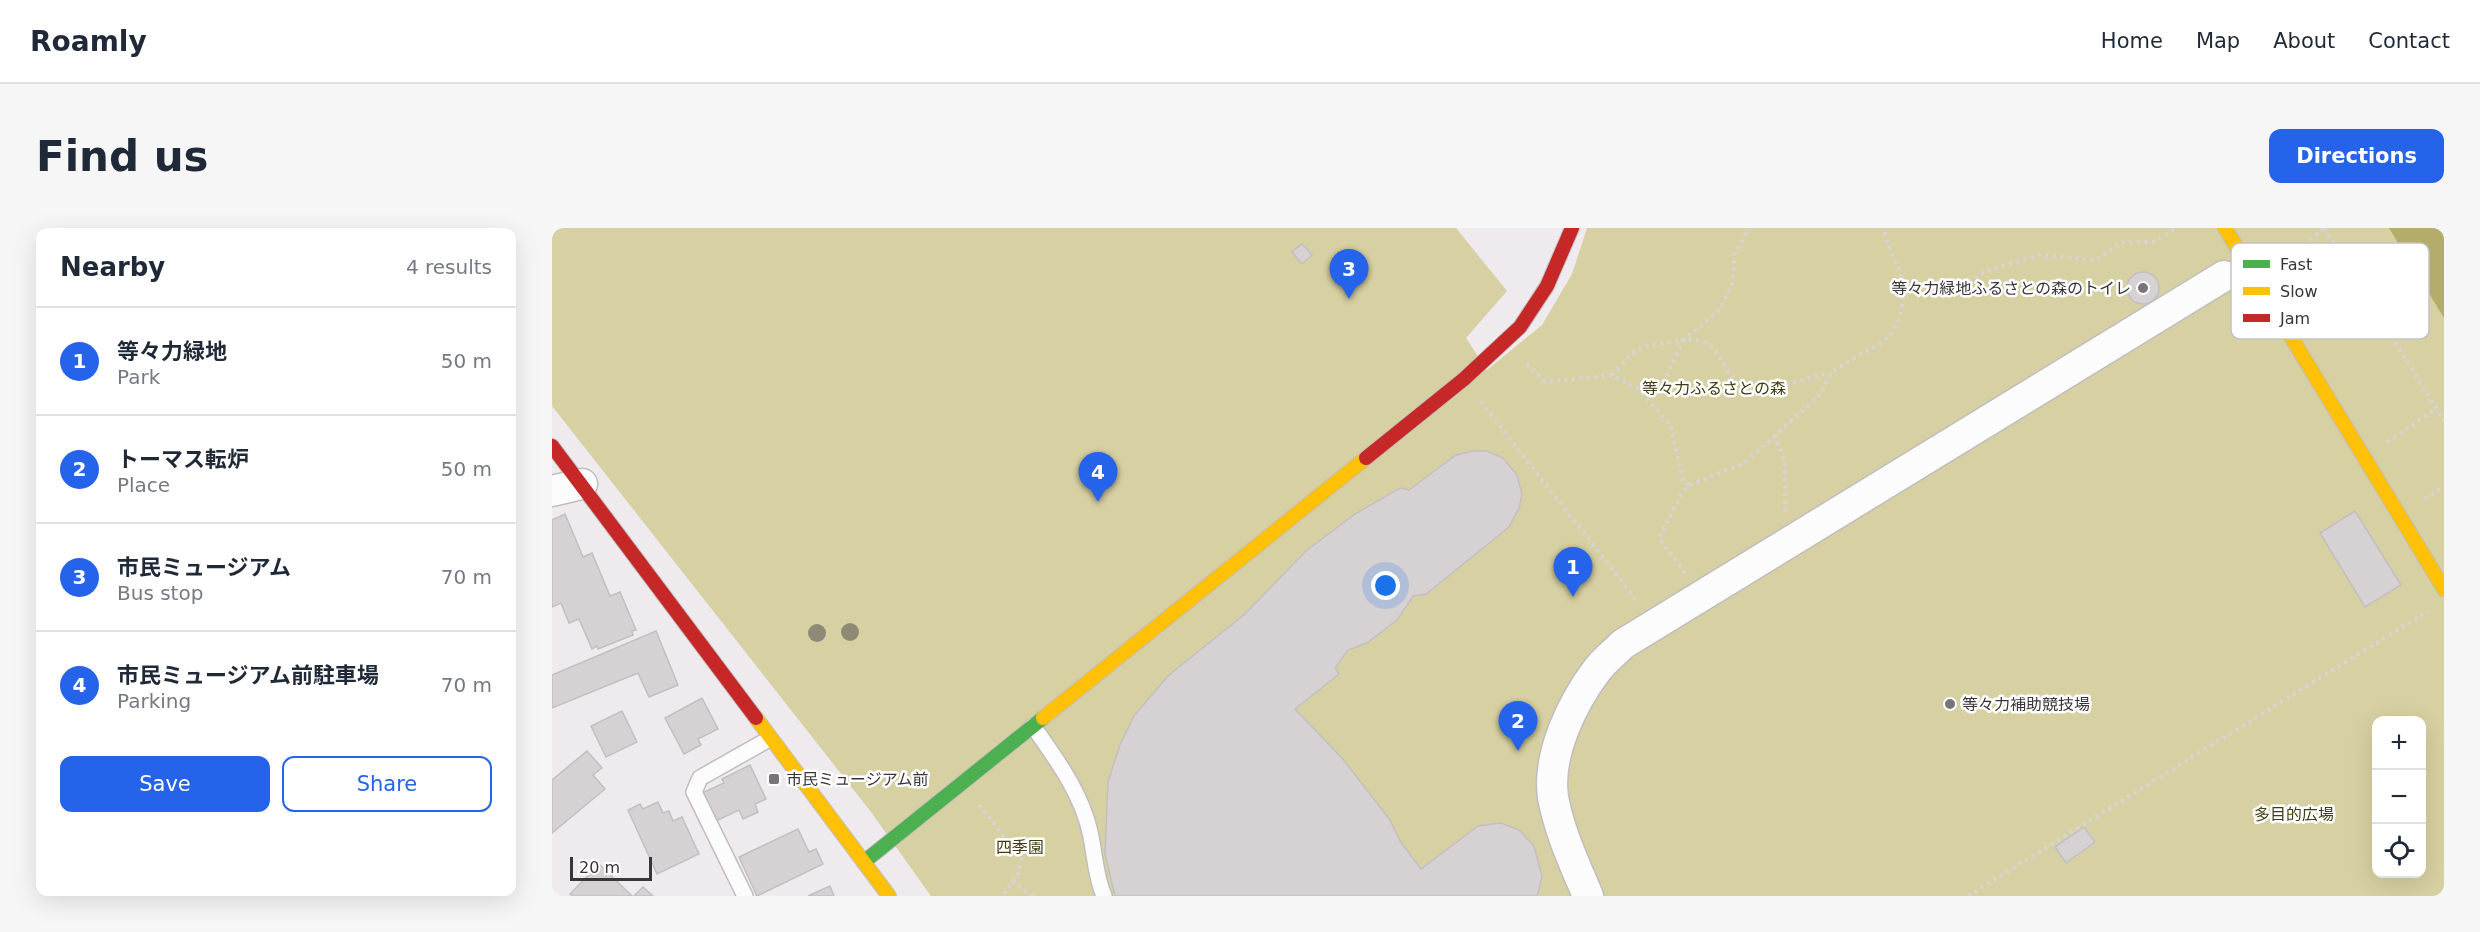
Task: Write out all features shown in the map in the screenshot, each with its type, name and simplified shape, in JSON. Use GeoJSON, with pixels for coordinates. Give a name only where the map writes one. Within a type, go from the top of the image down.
{"type":"FeatureCollection","features":[{"type":"Feature","properties":{"kind":"street"},"geometry":{"type":"LineString","coordinates":[[865,861],[1464,379],[1526,320],[1556,270],[1572,228]]}},
{"type":"Feature","properties":{"kind":"street"},"geometry":{"type":"LineString","coordinates":[[2225,228],[2234,243]]}},
{"type":"Feature","properties":{"kind":"street"},"geometry":{"type":"LineString","coordinates":[[1588,896],[1560,823],[1553,797],[1552,768],[1564,727],[1597,670],[1623,644],[2224,276]]}},
{"type":"Feature","properties":{"kind":"street"},"geometry":{"type":"LineString","coordinates":[[2292,339],[2444,589]]}},
{"type":"Feature","properties":{"kind":"street"},"geometry":{"type":"LineString","coordinates":[[552,446],[769,739],[865,861],[889,896]]}},
{"type":"Feature","properties":{"kind":"street"},"geometry":{"type":"LineString","coordinates":[[552,490],[582,484]]}},
{"type":"Feature","properties":{"kind":"lane"},"geometry":{"type":"LineString","coordinates":[[1033,726],[1065,772],[1079,800],[1090,832],[1098,880],[1104,896]]}},
{"type":"Feature","properties":{"kind":"lane"},"geometry":{"type":"LineString","coordinates":[[745,896],[694,792],[700,778],[769,739]]}},
{"type":"Feature","properties":{"kind":"path"},"geometry":{"type":"LineString","coordinates":[[1644,395],[1665,379],[1683,340],[1719,310],[1732,285],[1735,254],[1749,228]]}},
{"type":"Feature","properties":{"kind":"path"},"geometry":{"type":"LineString","coordinates":[[1612,375],[1632,353],[1647,346],[1683,340],[1702,341],[1716,350],[1738,383],[1747,389],[1796,383],[1813,376],[1832,374],[1880,344],[1896,330],[1904,293],[1902,280],[1886,242],[1884,228]]}},
{"type":"Feature","properties":{"kind":"path"},"geometry":{"type":"LineString","coordinates":[[1904,293],[1932,280],[1966,282],[1975,279],[1984,271],[2039,255],[2097,260],[2120,243],[2154,242],[2175,228]]}},
{"type":"Feature","properties":{"kind":"path"},"geometry":{"type":"LineString","coordinates":[[2309,243],[2324,228],[2333,243]]}},
{"type":"Feature","properties":{"kind":"path"},"geometry":{"type":"LineString","coordinates":[[2393,339],[2444,421]]}},
{"type":"Feature","properties":{"kind":"path"},"geometry":{"type":"LineString","coordinates":[[1527,364],[1545,382],[1612,375],[1644,395],[1670,424],[1683,480],[1690,485]]}},
{"type":"Feature","properties":{"kind":"path"},"geometry":{"type":"LineString","coordinates":[[1702,595],[1659,538],[1682,493],[1690,485],[1744,463],[1821,392],[1832,374]]}},
{"type":"Feature","properties":{"kind":"path"},"geometry":{"type":"LineString","coordinates":[[1464,379],[1655,624]]}},
{"type":"Feature","properties":{"kind":"path"},"geometry":{"type":"LineString","coordinates":[[2382,445],[2436,408]]}},
{"type":"Feature","properties":{"kind":"path"},"geometry":{"type":"LineString","coordinates":[[1775,436],[1785,462],[1786,522],[1798,537]]}},
{"type":"Feature","properties":{"kind":"path"},"geometry":{"type":"LineString","coordinates":[[2418,504],[2444,486]]}},
{"type":"Feature","properties":{"kind":"path"},"geometry":{"type":"LineString","coordinates":[[1968,896],[2431,609]]}},
{"type":"Feature","properties":{"kind":"path"},"geometry":{"type":"LineString","coordinates":[[962,783],[1021,858],[1021,866],[1002,896]]}},
{"type":"Feature","properties":{"kind":"path"},"geometry":{"type":"LineString","coordinates":[[1012,882],[1034,896]]}},
{"type":"Feature","properties":{"kind":"green space"},"geometry":{"type":"Polygon","coordinates":[[[552,228],[1456,228],[1507,291],[1466,338],[1487,370],[1542,325],[1572,274],[1587,228],[2444,228],[2444,896],[931,896],[871,812],[552,406],[552,228]]]}},
{"type":"Feature","properties":{"kind":"shaded area"},"geometry":{"type":"Polygon","coordinates":[[[2389,228],[2444,228],[2444,318],[2429,293],[2429,243],[2398,243],[2389,228]]]}},
{"type":"Feature","properties":{"kind":"building"},"geometry":{"type":"Polygon","coordinates":[[[1302,244],[1312,255],[1302,264],[1292,252],[1302,244]]]}},
{"type":"Feature","properties":{"kind":"building","name":"等々力緑地ふるさとの森のトイレ"},"geometry":{"type":"Polygon","coordinates":[[[2143,272],[2154,277],[2159,288],[2154,299],[2143,304],[2132,299],[2127,288],[2132,277],[2143,272]]]}},
{"type":"Feature","properties":{"kind":"building"},"geometry":{"type":"Polygon","coordinates":[[[1487,451],[1503,458],[1517,475],[1522,495],[1519,508],[1509,527],[1426,594],[1413,596],[1398,619],[1367,643],[1348,650],[1335,668],[1339,674],[1295,709],[1342,758],[1390,820],[1400,841],[1421,869],[1478,826],[1501,823],[1519,830],[1534,846],[1542,877],[1537,896],[1115,896],[1105,854],[1108,782],[1120,745],[1134,716],[1168,676],[1245,614],[1306,551],[1355,514],[1400,488],[1409,490],[1456,455],[1487,451]]]}},
{"type":"Feature","properties":{"kind":"building"},"geometry":{"type":"Polygon","coordinates":[[[2355,511],[2401,585],[2365,607],[2320,533],[2355,511]]]}},
{"type":"Feature","properties":{"kind":"building"},"geometry":{"type":"Polygon","coordinates":[[[565,514],[583,557],[592,553],[610,596],[620,592],[636,630],[632,631],[633,635],[598,649],[597,646],[592,649],[579,619],[569,623],[561,603],[552,607],[552,520],[565,514]]]}},
{"type":"Feature","properties":{"kind":"building"},"geometry":{"type":"Polygon","coordinates":[[[656,631],[678,685],[649,697],[638,673],[552,708],[552,675],[656,631]]]}},
{"type":"Feature","properties":{"kind":"building"},"geometry":{"type":"Polygon","coordinates":[[[702,698],[718,729],[698,739],[701,745],[684,754],[665,718],[702,698]]]}},
{"type":"Feature","properties":{"kind":"building"},"geometry":{"type":"Polygon","coordinates":[[[622,711],[637,742],[606,757],[591,726],[622,711]]]}},
{"type":"Feature","properties":{"kind":"building"},"geometry":{"type":"Polygon","coordinates":[[[587,751],[602,768],[593,775],[605,789],[552,833],[552,780],[587,751]]]}},
{"type":"Feature","properties":{"kind":"building"},"geometry":{"type":"Polygon","coordinates":[[[750,765],[766,799],[755,804],[758,812],[743,819],[739,810],[716,821],[702,793],[724,783],[722,779],[750,765]]]}},
{"type":"Feature","properties":{"kind":"building"},"geometry":{"type":"Polygon","coordinates":[[[658,802],[663,813],[669,811],[673,821],[682,817],[699,854],[657,874],[628,810],[640,804],[643,809],[658,802]]]}},
{"type":"Feature","properties":{"kind":"building"},"geometry":{"type":"Polygon","coordinates":[[[2084,827],[2095,842],[2066,863],[2055,847],[2084,827]]]}},
{"type":"Feature","properties":{"kind":"building"},"geometry":{"type":"Polygon","coordinates":[[[798,829],[809,852],[816,849],[823,864],[757,896],[739,857],[798,829]]]}},
{"type":"Feature","properties":{"kind":"building"},"geometry":{"type":"Polygon","coordinates":[[[599,864],[632,896],[573,896],[570,894],[599,864]]]}},
{"type":"Feature","properties":{"kind":"building"},"geometry":{"type":"Polygon","coordinates":[[[830,886],[834,896],[808,896],[830,886]]]}},
{"type":"Feature","properties":{"kind":"building"},"geometry":{"type":"Polygon","coordinates":[[[643,887],[653,896],[634,896],[643,887]]]}},
{"type":"Feature","properties":{"kind":"traffic: fast"},"geometry":{"type":"LineString","coordinates":[[865,861],[1043,718]]}},
{"type":"Feature","properties":{"kind":"traffic: slow"},"geometry":{"type":"LineString","coordinates":[[2225,228],[2234,243]]}},
{"type":"Feature","properties":{"kind":"traffic: slow"},"geometry":{"type":"LineString","coordinates":[[2292,339],[2444,589]]}},
{"type":"Feature","properties":{"kind":"traffic: slow"},"geometry":{"type":"LineString","coordinates":[[1043,718],[1366,458]]}},
{"type":"Feature","properties":{"kind":"traffic: slow"},"geometry":{"type":"LineString","coordinates":[[756,718],[889,896]]}},
{"type":"Feature","properties":{"kind":"traffic: jam"},"geometry":{"type":"LineString","coordinates":[[1366,458],[1464,379],[1520,327],[1547,286],[1572,228]]}},
{"type":"Feature","properties":{"kind":"traffic: jam"},"geometry":{"type":"LineString","coordinates":[[552,446],[756,718]]}},
{"type":"Feature","properties":{"kind":"place","name":"等々力緑地ふるさとの森のトイレ"},"geometry":{"type":"Point","coordinates":[2143,288]}},
{"type":"Feature","properties":{"kind":"place","name":"市民ミュージアム"},"geometry":{"type":"Point","coordinates":[1349,299]}},
{"type":"Feature","properties":{"kind":"place","name":"市民ミュージアム前駐車場"},"geometry":{"type":"Point","coordinates":[1098,502]}},
{"type":"Feature","properties":{"kind":"place","name":"等々力緑地"},"geometry":{"type":"Point","coordinates":[1573,597]}},
{"type":"Feature","properties":{"kind":"place","name":"等々力補助競技場"},"geometry":{"type":"Point","coordinates":[1950,704]}},
{"type":"Feature","properties":{"kind":"place","name":"トーマス転炉"},"geometry":{"type":"Point","coordinates":[1518,751]}},
{"type":"Feature","properties":{"kind":"place","name":"市民ミュージアム前"},"geometry":{"type":"Point","coordinates":[774,779]}},
{"type":"Feature","properties":{"kind":"park label","name":"等々力ふるさとの森"},"geometry":{"type":"Point","coordinates":[1714,388]}},
{"type":"Feature","properties":{"kind":"park label","name":"多目的広場"},"geometry":{"type":"Point","coordinates":[2294,814]}},
{"type":"Feature","properties":{"kind":"park label","name":"四季園"},"geometry":{"type":"Point","coordinates":[1020,847]}}]}
